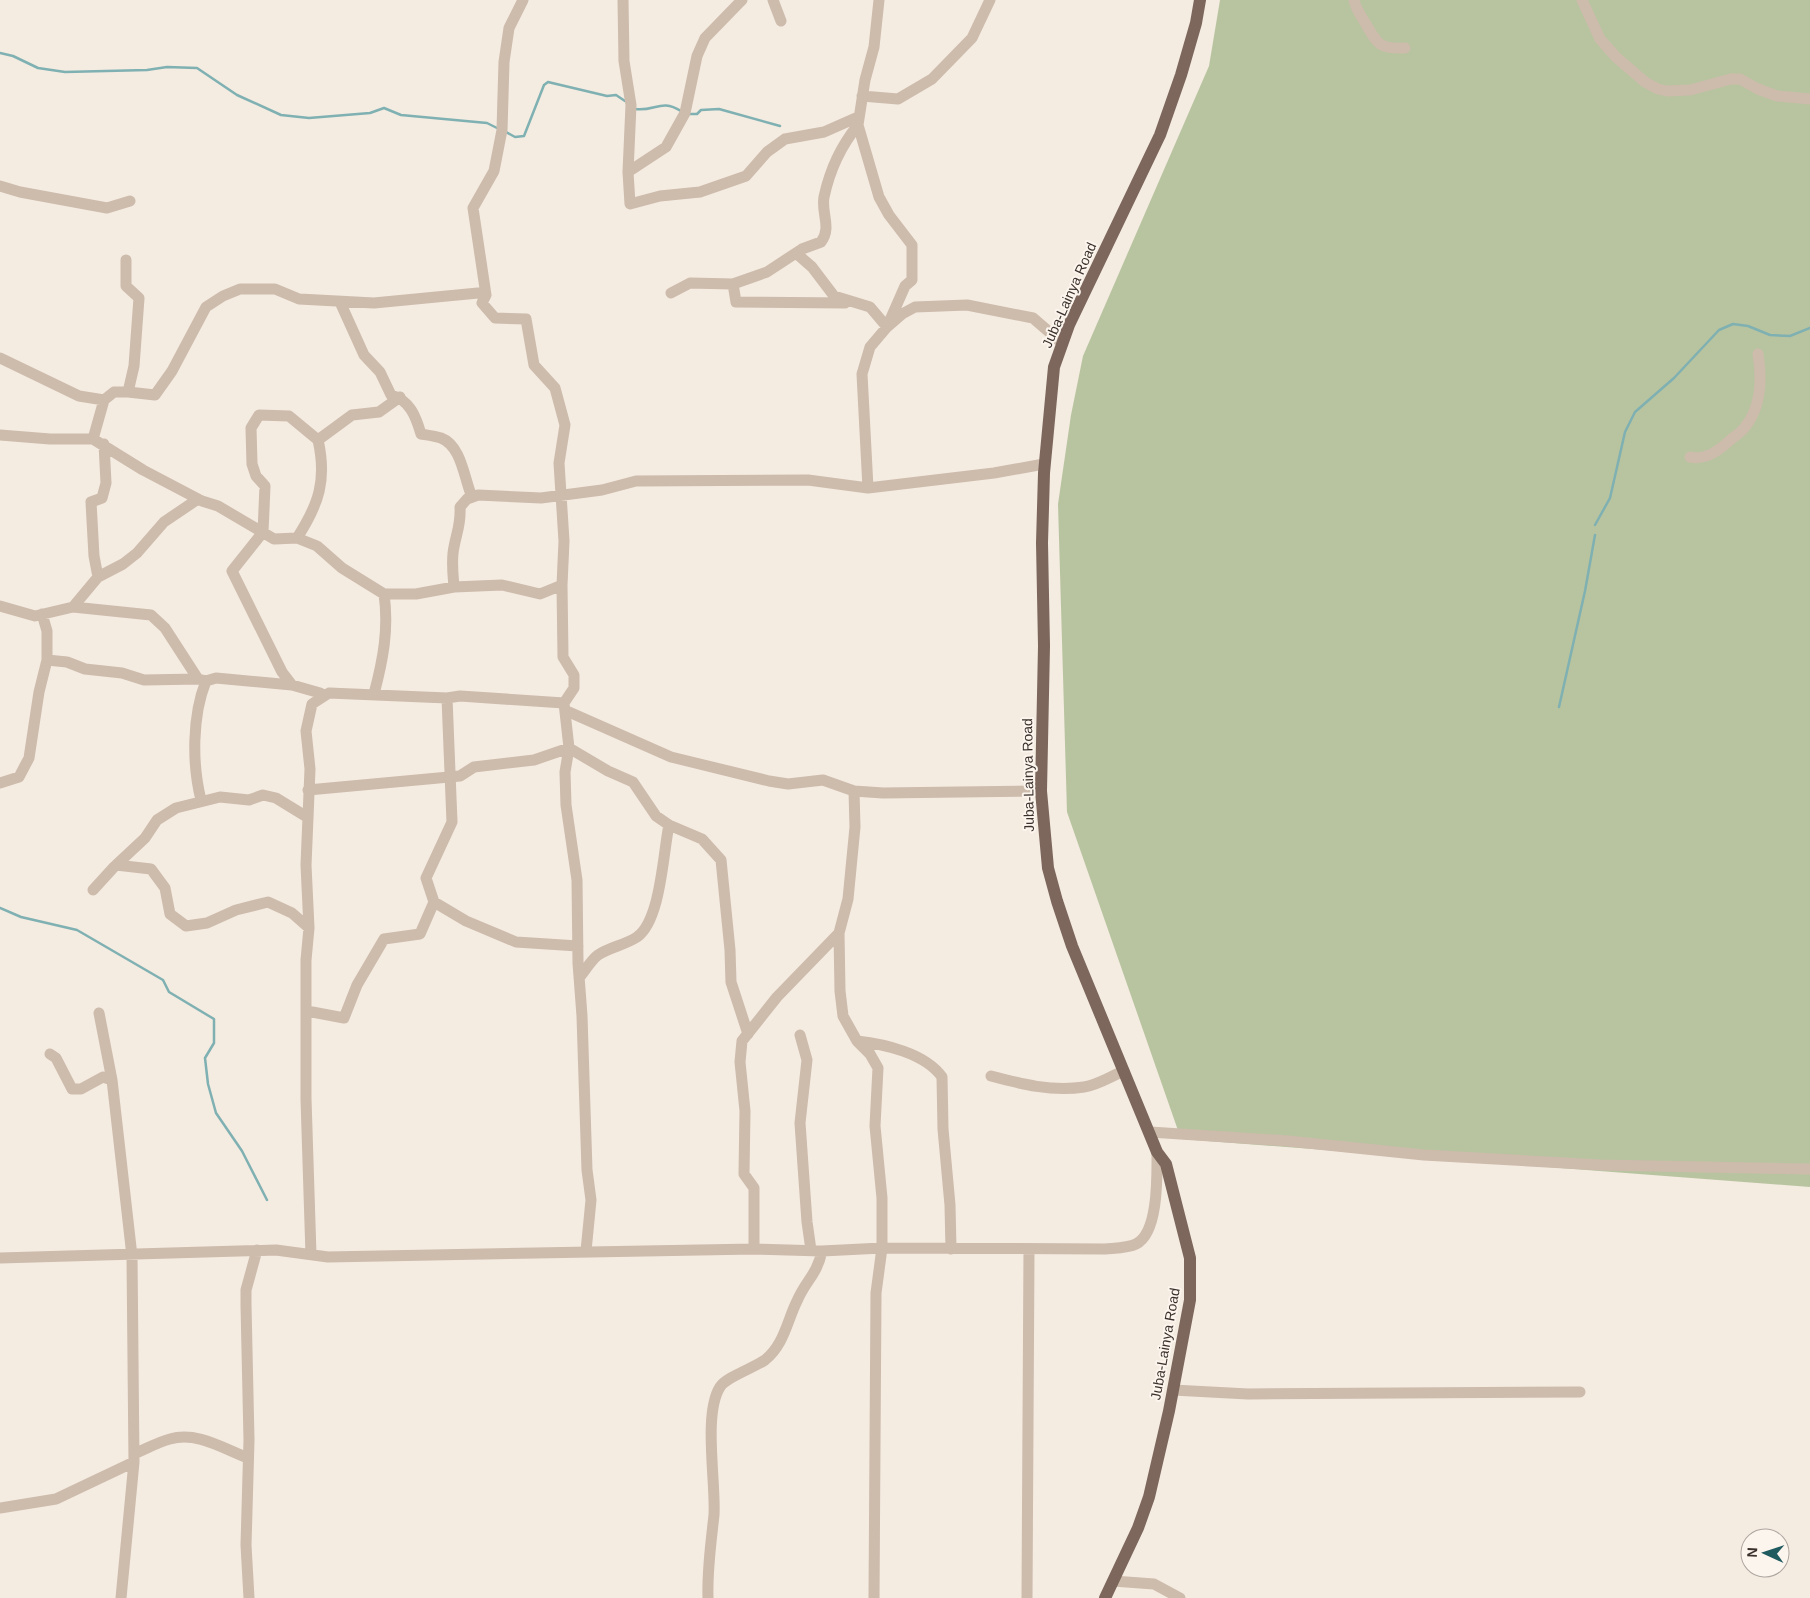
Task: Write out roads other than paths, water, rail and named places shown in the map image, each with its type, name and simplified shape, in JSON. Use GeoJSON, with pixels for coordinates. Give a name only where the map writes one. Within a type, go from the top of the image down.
{"type":"FeatureCollection","features":[{"type":"Feature","properties":{"kind":"main road","name":"Juba-Lainya Road"},"geometry":{"type":"LineString","coordinates":[[1105,1598],[1138,1528],[1149,1497],[1173,1390],[1190,1300],[1192,1267],[1166,1164],[1157,1152],[1072,946],[1056,902],[1048,868],[1040,791],[1044,646],[1042,543],[1044,464],[1050,386],[1054,367],[1062,344],[1160,135],[1181,76],[1196,23],[1200,0]]}},
{"type":"Feature","properties":{"kind":"street"},"geometry":{"type":"LineString","coordinates":[[523,0],[509,28],[504,62],[502,130],[494,171],[473,208],[486,295],[482,304],[495,318],[526,319],[534,365],[555,388],[565,425],[559,463],[562,494],[563,657],[574,675],[574,688],[566,708],[569,748],[565,772],[566,805],[577,880],[579,978],[586,1087],[587,1170],[591,1200],[586,1252]]}},
{"type":"Feature","properties":{"kind":"street"},"geometry":{"type":"LineString","coordinates":[[623,0],[624,61],[631,105],[628,172],[630,204],[660,196],[700,192],[746,176],[767,152],[785,139],[824,132],[858,121]]}},
{"type":"Feature","properties":{"kind":"street"},"geometry":{"type":"LineString","coordinates":[[628,172],[666,147],[685,113],[697,56],[705,38],[742,0]]}},
{"type":"Feature","properties":{"kind":"street"},"geometry":{"type":"LineString","coordinates":[[774,0],[781,21]]}},
{"type":"Feature","properties":{"kind":"street"},"geometry":{"type":"LineString","coordinates":[[879,0],[874,46],[858,121],[879,197],[889,215],[912,246],[912,280],[905,286],[887,327]]}},
{"type":"Feature","properties":{"kind":"street"},"geometry":{"type":"LineString","coordinates":[[862,96],[898,99],[932,79],[972,38],[990,0]]}},
{"type":"Feature","properties":{"kind":"street"},"geometry":{"type":"LineString","coordinates":[[1354,0],[1359,14],[1376,42],[1386,48],[1405,48]]}},
{"type":"Feature","properties":{"kind":"street"},"geometry":{"type":"LineString","coordinates":[[1582,0],[1600,39],[1616,57],[1645,82],[1658,89],[1667,91],[1690,90],[1731,79],[1740,79],[1758,89],[1777,96],[1810,99]]}},
{"type":"Feature","properties":{"kind":"street"},"geometry":{"type":"LineString","coordinates":[[671,293],[690,283],[732,284],[767,272],[796,253],[821,242],[825,235],[827,223],[823,206],[829,180],[838,151],[858,121]]}},
{"type":"Feature","properties":{"kind":"street"},"geometry":{"type":"LineString","coordinates":[[0,186],[20,192],[107,208],[130,201]]}},
{"type":"Feature","properties":{"kind":"street"},"geometry":{"type":"LineString","coordinates":[[796,253],[812,267],[834,296],[870,307],[887,327]]}},
{"type":"Feature","properties":{"kind":"street"},"geometry":{"type":"LineString","coordinates":[[126,260],[126,286],[139,298],[135,357],[128,392]]}},
{"type":"Feature","properties":{"kind":"street"},"geometry":{"type":"LineString","coordinates":[[732,284],[736,302],[857,303]]}},
{"type":"Feature","properties":{"kind":"street"},"geometry":{"type":"LineString","coordinates":[[98,577],[94,556],[91,502],[102,498],[106,483],[98,441],[104,400],[114,392],[155,395],[172,371],[206,307],[223,296],[240,289],[275,289],[299,299],[374,303],[478,294],[486,295]]}},
{"type":"Feature","properties":{"kind":"street"},"geometry":{"type":"LineString","coordinates":[[340,302],[364,355],[380,372],[391,394],[400,397],[416,414],[421,434],[443,439],[458,455],[472,497]]}},
{"type":"Feature","properties":{"kind":"street"},"geometry":{"type":"LineString","coordinates":[[868,488],[862,374],[870,347],[887,327],[902,314],[915,307],[967,305],[1033,318],[1062,344]]}},
{"type":"Feature","properties":{"kind":"street"},"geometry":{"type":"LineString","coordinates":[[1690,457],[1700,459],[1723,447],[1744,429],[1755,414],[1759,399],[1761,370],[1758,354]]}},
{"type":"Feature","properties":{"kind":"street"},"geometry":{"type":"LineString","coordinates":[[0,358],[72,393],[104,400]]}},
{"type":"Feature","properties":{"kind":"street"},"geometry":{"type":"LineString","coordinates":[[318,440],[352,414],[379,412],[400,397]]}},
{"type":"Feature","properties":{"kind":"street"},"geometry":{"type":"LineString","coordinates":[[292,685],[282,672],[232,571],[263,532],[266,486],[256,476],[252,464],[251,428],[259,415],[289,416],[318,440],[323,463],[320,490],[312,515],[297,538]]}},
{"type":"Feature","properties":{"kind":"street"},"geometry":{"type":"LineString","coordinates":[[0,435],[98,441],[143,470],[198,499],[218,506],[274,539],[297,538],[317,546],[342,568],[384,594],[416,594],[454,587],[502,585],[540,594],[562,585]]}},
{"type":"Feature","properties":{"kind":"street"},"geometry":{"type":"LineString","coordinates":[[454,587],[452,568],[454,546],[461,523],[460,507],[472,497],[490,494],[541,498],[602,490],[636,481],[808,480],[868,488],[994,473],[1044,464]]}},
{"type":"Feature","properties":{"kind":"street"},"geometry":{"type":"LineString","coordinates":[[73,608],[98,577],[123,564],[137,552],[164,522],[198,499]]}},
{"type":"Feature","properties":{"kind":"street"},"geometry":{"type":"LineString","coordinates":[[374,694],[383,657],[388,617],[384,594]]}},
{"type":"Feature","properties":{"kind":"street"},"geometry":{"type":"LineString","coordinates":[[0,606],[35,616],[73,608],[151,615],[164,628],[202,680],[196,733],[196,782],[201,800]]}},
{"type":"Feature","properties":{"kind":"street"},"geometry":{"type":"LineString","coordinates":[[0,783],[19,777],[29,758],[39,692],[47,660],[47,630],[42,614]]}},
{"type":"Feature","properties":{"kind":"street"},"geometry":{"type":"LineString","coordinates":[[47,660],[66,662],[85,669],[122,673],[144,680],[202,680],[216,678],[292,685],[320,693],[323,696]]}},
{"type":"Feature","properties":{"kind":"street"},"geometry":{"type":"LineString","coordinates":[[311,1255],[306,1099],[306,960],[309,928],[306,865],[309,748],[306,732],[312,704],[323,696],[329,693],[447,698],[460,696],[566,708],[671,757],[788,784],[823,780],[854,791],[883,794],[1040,791]]}},
{"type":"Feature","properties":{"kind":"street"},"geometry":{"type":"LineString","coordinates":[[447,698],[452,822],[426,878],[434,902],[459,917],[516,942],[578,946]]}},
{"type":"Feature","properties":{"kind":"street"},"geometry":{"type":"LineString","coordinates":[[308,790],[450,777],[468,773],[474,767],[534,760],[569,748],[608,771],[633,782],[656,816],[670,825],[702,839],[721,860],[730,950],[731,982],[748,1034]]}},
{"type":"Feature","properties":{"kind":"street"},"geometry":{"type":"LineString","coordinates":[[854,791],[855,827],[848,899],[839,933],[840,991],[843,1016],[857,1041],[870,1054],[878,1068],[875,1126],[882,1198],[882,1248],[876,1293],[874,1598]]}},
{"type":"Feature","properties":{"kind":"street"},"geometry":{"type":"LineString","coordinates":[[93,890],[145,838],[157,820],[176,808],[220,796],[249,800],[263,795],[276,798],[307,818]]}},
{"type":"Feature","properties":{"kind":"street"},"geometry":{"type":"LineString","coordinates":[[579,978],[597,955],[638,936],[653,913],[660,887],[664,852],[670,825]]}},
{"type":"Feature","properties":{"kind":"street"},"geometry":{"type":"LineString","coordinates":[[116,865],[151,869],[165,888],[170,914],[186,926],[208,923],[236,910],[268,902],[292,914],[309,928]]}},
{"type":"Feature","properties":{"kind":"street"},"geometry":{"type":"LineString","coordinates":[[307,1011],[344,1018],[356,985],[384,939],[420,934],[434,902]]}},
{"type":"Feature","properties":{"kind":"street"},"geometry":{"type":"LineString","coordinates":[[754,1248],[754,1188],[744,1174],[745,1111],[740,1062],[742,1041],[777,998],[839,933]]}},
{"type":"Feature","properties":{"kind":"street"},"geometry":{"type":"LineString","coordinates":[[99,1013],[112,1080],[132,1256],[134,1458],[121,1598]]}},
{"type":"Feature","properties":{"kind":"street"},"geometry":{"type":"LineString","coordinates":[[708,1598],[707,1573],[714,1515],[715,1474],[711,1449],[715,1399],[722,1384],[753,1368],[776,1349],[802,1291],[816,1272],[816,1250],[801,1149],[800,1123],[807,1060],[800,1035]]}},
{"type":"Feature","properties":{"kind":"street"},"geometry":{"type":"LineString","coordinates":[[857,1041],[898,1048],[931,1065],[942,1077],[943,1136],[950,1205],[951,1250]]}},
{"type":"Feature","properties":{"kind":"street"},"geometry":{"type":"LineString","coordinates":[[50,1054],[56,1058],[72,1088],[81,1089],[103,1077],[112,1080]]}},
{"type":"Feature","properties":{"kind":"street"},"geometry":{"type":"LineString","coordinates":[[990,1076],[1025,1086],[1069,1088],[1090,1085],[1124,1070]]}},
{"type":"Feature","properties":{"kind":"street"},"geometry":{"type":"LineString","coordinates":[[1150,1132],[1288,1141],[1424,1155],[1592,1165],[1810,1169]]}},
{"type":"Feature","properties":{"kind":"street"},"geometry":{"type":"LineString","coordinates":[[0,1258],[132,1256],[257,1250],[276,1250],[328,1257],[754,1248],[816,1250],[882,1248],[951,1250],[1105,1249],[1136,1244],[1144,1238],[1152,1216],[1156,1195],[1157,1152]]}},
{"type":"Feature","properties":{"kind":"street"},"geometry":{"type":"LineString","coordinates":[[249,1598],[246,1544],[248,1458],[246,1290],[257,1250]]}},
{"type":"Feature","properties":{"kind":"street"},"geometry":{"type":"LineString","coordinates":[[1027,1598],[1029,1250]]}},
{"type":"Feature","properties":{"kind":"street"},"geometry":{"type":"LineString","coordinates":[[1173,1390],[1248,1394],[1580,1392]]}},
{"type":"Feature","properties":{"kind":"street"},"geometry":{"type":"LineString","coordinates":[[0,1508],[56,1499],[169,1439],[187,1437],[199,1439],[248,1458]]}},
{"type":"Feature","properties":{"kind":"street"},"geometry":{"type":"LineString","coordinates":[[1113,1581],[1154,1584],[1180,1598]]}},
{"type":"Feature","properties":{"kind":"waterway"},"geometry":{"type":"LineString","coordinates":[[0,53],[13,56],[38,68],[65,72],[147,70],[167,67],[197,68],[237,95],[281,115],[309,118],[370,113],[384,108],[401,115],[487,123],[499,129]]}},
{"type":"Feature","properties":{"kind":"waterway"},"geometry":{"type":"LineString","coordinates":[[506,132],[515,137],[524,136],[544,85],[548,82],[607,96],[616,95],[625,101]]}},
{"type":"Feature","properties":{"kind":"waterway"},"geometry":{"type":"LineString","coordinates":[[635,109],[648,109],[663,105],[674,107],[681,111]]}},
{"type":"Feature","properties":{"kind":"waterway"},"geometry":{"type":"LineString","coordinates":[[689,114],[697,114],[701,110],[719,109],[780,126]]}},
{"type":"Feature","properties":{"kind":"waterway"},"geometry":{"type":"LineString","coordinates":[[1595,525],[1610,498],[1625,432],[1635,412],[1674,378],[1719,330],[1733,324],[1748,326],[1770,335],[1790,336],[1810,328]]}},
{"type":"Feature","properties":{"kind":"waterway"},"geometry":{"type":"LineString","coordinates":[[1559,707],[1585,591],[1595,535]]}},
{"type":"Feature","properties":{"kind":"waterway"},"geometry":{"type":"LineString","coordinates":[[0,908],[21,917],[77,930],[163,980],[169,992],[214,1019],[214,1043],[205,1058],[208,1084],[216,1113],[242,1151],[267,1200]]}}]}
